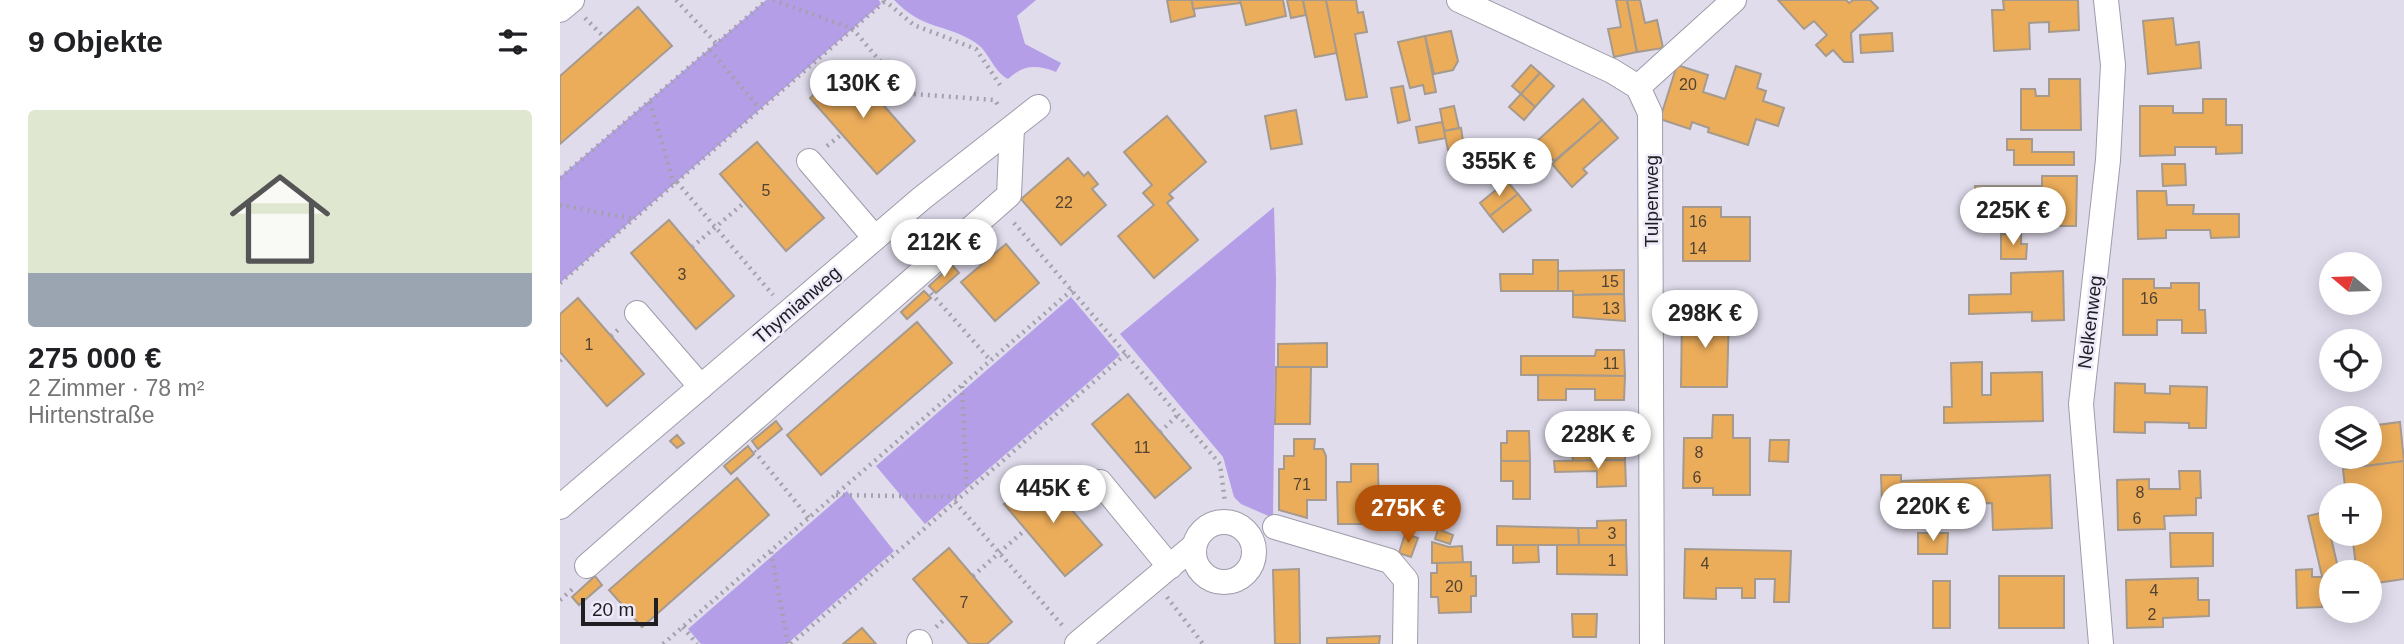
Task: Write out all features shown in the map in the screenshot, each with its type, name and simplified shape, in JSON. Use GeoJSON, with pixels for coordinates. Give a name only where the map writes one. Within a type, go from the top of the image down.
{"type":"FeatureCollection","features":[{"type":"Feature","properties":{"kind":"street"},"geometry":{"type":"LineString","coordinates":[[1459,0],[1612,71],[1638,87],[1734,0]]}},
{"type":"Feature","properties":{"kind":"street","name":"Nelkenweg"},"geometry":{"type":"LineString","coordinates":[[2101,644],[2081,404],[2108,160],[2113,65],[2105,0]]}},
{"type":"Feature","properties":{"kind":"street","name":"Tulpenweg"},"geometry":{"type":"LineString","coordinates":[[1638,87],[1650,113],[1652,644]]}},
{"type":"Feature","properties":{"kind":"street","name":"Thymianweg"},"geometry":{"type":"LineString","coordinates":[[560,507],[875,238],[1038,107]]}},
{"type":"Feature","properties":{"kind":"street"},"geometry":{"type":"LineString","coordinates":[[587,566],[1009,195],[1012,128]]}},
{"type":"Feature","properties":{"kind":"street"},"geometry":{"type":"LineString","coordinates":[[808,161],[875,238]]}},
{"type":"Feature","properties":{"kind":"street"},"geometry":{"type":"LineString","coordinates":[[637,313],[701,387]]}},
{"type":"Feature","properties":{"kind":"street"},"geometry":{"type":"LineString","coordinates":[[1100,482],[1162,574]]}},
{"type":"Feature","properties":{"kind":"street"},"geometry":{"type":"LineString","coordinates":[[1275,527],[1390,561],[1406,580],[1405,644]]}},
{"type":"Feature","properties":{"kind":"street"},"geometry":{"type":"LineString","coordinates":[[1084,637],[1194,546]]}},
{"type":"Feature","properties":{"kind":"path"},"geometry":{"type":"LineString","coordinates":[[676,0],[717,44]]}},
{"type":"Feature","properties":{"kind":"path"},"geometry":{"type":"LineString","coordinates":[[560,178],[767,0]]}},
{"type":"Feature","properties":{"kind":"path"},"geometry":{"type":"LineString","coordinates":[[773,0],[853,29],[890,73],[872,91],[995,100]]}},
{"type":"Feature","properties":{"kind":"path"},"geometry":{"type":"LineString","coordinates":[[560,283],[884,1],[914,25],[976,49],[1000,85]]}},
{"type":"Feature","properties":{"kind":"path"},"geometry":{"type":"LineString","coordinates":[[569,6],[604,37]]}},
{"type":"Feature","properties":{"kind":"path"},"geometry":{"type":"LineString","coordinates":[[710,50],[760,109]]}},
{"type":"Feature","properties":{"kind":"path"},"geometry":{"type":"LineString","coordinates":[[650,102],[676,183],[776,298]]}},
{"type":"Feature","properties":{"kind":"path"},"geometry":{"type":"LineString","coordinates":[[692,247],[744,203]]}},
{"type":"Feature","properties":{"kind":"path"},"geometry":{"type":"LineString","coordinates":[[560,205],[634,219]]}},
{"type":"Feature","properties":{"kind":"path"},"geometry":{"type":"LineString","coordinates":[[1006,215],[1220,464],[1225,502]]}},
{"type":"Feature","properties":{"kind":"path"},"geometry":{"type":"LineString","coordinates":[[924,285],[991,361]]}},
{"type":"Feature","properties":{"kind":"path"},"geometry":{"type":"LineString","coordinates":[[663,644],[1072,290]]}},
{"type":"Feature","properties":{"kind":"path"},"geometry":{"type":"LineString","coordinates":[[771,551],[790,644],[1127,353]]}},
{"type":"Feature","properties":{"kind":"path"},"geometry":{"type":"LineString","coordinates":[[962,386],[967,491]]}},
{"type":"Feature","properties":{"kind":"path"},"geometry":{"type":"LineString","coordinates":[[1160,432],[1179,414]]}},
{"type":"Feature","properties":{"kind":"path"},"geometry":{"type":"LineString","coordinates":[[746,441],[809,518]]}},
{"type":"Feature","properties":{"kind":"path"},"geometry":{"type":"LineString","coordinates":[[836,495],[960,497]]}},
{"type":"Feature","properties":{"kind":"path"},"geometry":{"type":"LineString","coordinates":[[954,502],[1084,637]]}},
{"type":"Feature","properties":{"kind":"path"},"geometry":{"type":"LineString","coordinates":[[973,576],[1026,530]]}},
{"type":"Feature","properties":{"kind":"path"},"geometry":{"type":"LineString","coordinates":[[1162,574],[1203,644]]}},
{"type":"Feature","properties":{"kind":"path"},"geometry":{"type":"LineString","coordinates":[[683,627],[697,644]]}},
{"type":"Feature","properties":{"kind":"shaded area"},"geometry":{"type":"Polygon","coordinates":[[[766,0],[879,0],[881,4],[560,283],[560,177],[766,0]]]}},
{"type":"Feature","properties":{"kind":"shaded area"},"geometry":{"type":"Polygon","coordinates":[[[894,0],[1036,0],[1017,16],[1025,44],[1061,63],[1056,72],[1031,67],[1008,79],[976,43],[915,17],[894,0]]]}},
{"type":"Feature","properties":{"kind":"shaded area"},"geometry":{"type":"Polygon","coordinates":[[[1274,207],[1276,279],[1273,518],[1241,504],[1234,497],[1223,457],[1120,334],[1274,207]]]}},
{"type":"Feature","properties":{"kind":"shaded area"},"geometry":{"type":"Polygon","coordinates":[[[1071,297],[1120,355],[925,524],[876,466],[1071,297]]]}},
{"type":"Feature","properties":{"kind":"shaded area"},"geometry":{"type":"Polygon","coordinates":[[[847,491],[894,551],[787,644],[701,644],[688,629],[847,491]]]}},
{"type":"Feature","properties":{"kind":"building"},"geometry":{"type":"Polygon","coordinates":[[[1167,0],[1192,0],[1195,16],[1171,22],[1167,0]]]}},
{"type":"Feature","properties":{"kind":"building"},"geometry":{"type":"Polygon","coordinates":[[[1192,0],[1240,0],[1241,3],[1193,9],[1192,0]]]}},
{"type":"Feature","properties":{"kind":"building"},"geometry":{"type":"Polygon","coordinates":[[[1240,0],[1283,0],[1286,16],[1246,25],[1240,0]]]}},
{"type":"Feature","properties":{"kind":"building"},"geometry":{"type":"Polygon","coordinates":[[[1287,0],[1303,0],[1306,15],[1291,18],[1287,0]]]}},
{"type":"Feature","properties":{"kind":"building"},"geometry":{"type":"Polygon","coordinates":[[[1303,0],[1326,0],[1337,53],[1315,57],[1303,0]]]}},
{"type":"Feature","properties":{"kind":"building"},"geometry":{"type":"Polygon","coordinates":[[[1326,0],[1356,0],[1358,13],[1363,12],[1367,32],[1355,34],[1367,97],[1346,100],[1326,0]]]}},
{"type":"Feature","properties":{"kind":"building"},"geometry":{"type":"Polygon","coordinates":[[[1616,0],[1627,0],[1637,52],[1614,57],[1608,29],[1621,27],[1616,0]]]}},
{"type":"Feature","properties":{"kind":"building"},"geometry":{"type":"Polygon","coordinates":[[[1627,0],[1640,0],[1645,23],[1657,20],[1663,48],[1637,52],[1627,0]]]}},
{"type":"Feature","properties":{"kind":"building"},"geometry":{"type":"Polygon","coordinates":[[[1778,0],[1846,0],[1849,3],[1853,0],[1870,0],[1878,8],[1851,33],[1853,62],[1844,62],[1833,50],[1826,56],[1816,45],[1827,35],[1814,21],[1804,29],[1778,0]]]}},
{"type":"Feature","properties":{"kind":"building"},"geometry":{"type":"Polygon","coordinates":[[[2003,0],[2078,0],[2079,30],[2049,32],[2049,22],[2029,23],[2030,49],[1994,51],[1992,10],[2004,10],[2003,0]]]}},
{"type":"Feature","properties":{"kind":"building"},"geometry":{"type":"Polygon","coordinates":[[[638,7],[672,46],[560,144],[560,76],[638,7]]]}},
{"type":"Feature","properties":{"kind":"building"},"geometry":{"type":"Polygon","coordinates":[[[2173,18],[2176,45],[2199,42],[2201,68],[2148,74],[2143,21],[2173,18]]]}},
{"type":"Feature","properties":{"kind":"building"},"geometry":{"type":"Polygon","coordinates":[[[1451,31],[1458,61],[1453,70],[1434,74],[1425,36],[1451,31]]]}},
{"type":"Feature","properties":{"kind":"building"},"geometry":{"type":"Polygon","coordinates":[[[1892,33],[1893,51],[1861,53],[1860,35],[1892,33]]]}},
{"type":"Feature","properties":{"kind":"building"},"geometry":{"type":"Polygon","coordinates":[[[1425,36],[1436,92],[1425,94],[1423,85],[1410,88],[1398,42],[1425,36]]]}},
{"type":"Feature","properties":{"kind":"building"},"geometry":{"type":"Polygon","coordinates":[[[848,65],[915,141],[877,174],[810,98],[848,65]]]}},
{"type":"Feature","properties":{"kind":"building"},"geometry":{"type":"Polygon","coordinates":[[[1531,65],[1540,73],[1521,94],[1512,86],[1531,65]]]}},
{"type":"Feature","properties":{"kind":"building"},"geometry":{"type":"Polygon","coordinates":[[[1677,65],[1708,75],[1703,92],[1725,99],[1736,66],[1761,74],[1757,88],[1766,91],[1763,101],[1784,108],[1778,126],[1756,119],[1748,145],[1708,132],[1709,128],[1692,122],[1690,129],[1660,119],[1677,65]]]}},
{"type":"Feature","properties":{"kind":"building"},"geometry":{"type":"Polygon","coordinates":[[[1540,73],[1554,86],[1535,107],[1521,94],[1540,73]]]}},
{"type":"Feature","properties":{"kind":"building"},"geometry":{"type":"Polygon","coordinates":[[[2049,79],[2080,79],[2081,130],[2021,130],[2021,89],[2035,89],[2036,96],[2049,96],[2049,79]]]}},
{"type":"Feature","properties":{"kind":"building"},"geometry":{"type":"Polygon","coordinates":[[[1403,86],[1410,120],[1398,123],[1391,88],[1403,86]]]}},
{"type":"Feature","properties":{"kind":"building"},"geometry":{"type":"Polygon","coordinates":[[[1521,94],[1535,107],[1524,120],[1509,107],[1521,94]]]}},
{"type":"Feature","properties":{"kind":"building"},"geometry":{"type":"Polygon","coordinates":[[[1583,99],[1602,120],[1554,161],[1536,142],[1583,99]]]}},
{"type":"Feature","properties":{"kind":"building"},"geometry":{"type":"Polygon","coordinates":[[[2203,99],[2226,99],[2226,125],[2242,125],[2242,153],[2216,154],[2216,147],[2175,147],[2175,155],[2140,156],[2140,106],[2173,106],[2173,113],[2203,113],[2203,99]]]}},
{"type":"Feature","properties":{"kind":"building"},"geometry":{"type":"Polygon","coordinates":[[[1454,106],[1459,128],[1444,131],[1440,109],[1454,106]]]}},
{"type":"Feature","properties":{"kind":"building"},"geometry":{"type":"Polygon","coordinates":[[[1296,110],[1302,144],[1271,149],[1265,116],[1296,110]]]}},
{"type":"Feature","properties":{"kind":"building"},"geometry":{"type":"Polygon","coordinates":[[[1167,116],[1206,162],[1169,194],[1173,198],[1167,203],[1198,240],[1154,278],[1118,236],[1154,205],[1143,193],[1152,185],[1124,152],[1167,116]]]}},
{"type":"Feature","properties":{"kind":"building"},"geometry":{"type":"Polygon","coordinates":[[[1602,120],[1618,138],[1583,169],[1587,173],[1572,187],[1552,164],[1602,120]]]}},
{"type":"Feature","properties":{"kind":"building"},"geometry":{"type":"Polygon","coordinates":[[[1442,122],[1446,138],[1419,143],[1416,127],[1442,122]]]}},
{"type":"Feature","properties":{"kind":"building"},"geometry":{"type":"Polygon","coordinates":[[[1461,128],[1464,147],[1448,150],[1444,131],[1461,128]]]}},
{"type":"Feature","properties":{"kind":"building"},"geometry":{"type":"Polygon","coordinates":[[[2007,139],[2032,139],[2032,152],[2074,152],[2074,165],[2014,165],[2014,150],[2007,150],[2007,139]]]}},
{"type":"Feature","properties":{"kind":"building"},"geometry":{"type":"Polygon","coordinates":[[[757,142],[824,218],[786,251],[720,174],[757,142]]]}},
{"type":"Feature","properties":{"kind":"building"},"geometry":{"type":"Polygon","coordinates":[[[1068,158],[1084,176],[1088,172],[1098,184],[1092,189],[1106,205],[1061,245],[1021,199],[1068,158]]]}},
{"type":"Feature","properties":{"kind":"building"},"geometry":{"type":"Polygon","coordinates":[[[2162,164],[2185,164],[2186,185],[2163,186],[2162,164]]]}},
{"type":"Feature","properties":{"kind":"building"},"geometry":{"type":"Polygon","coordinates":[[[2042,176],[2077,176],[2076,226],[2043,226],[2043,213],[2022,213],[2022,202],[2001,202],[2000,221],[1984,221],[1984,202],[1975,202],[1975,186],[2042,186],[2042,176]]]}},
{"type":"Feature","properties":{"kind":"building"},"geometry":{"type":"Polygon","coordinates":[[[1507,181],[1518,194],[1490,216],[1480,203],[1507,181]]]}},
{"type":"Feature","properties":{"kind":"building"},"geometry":{"type":"Polygon","coordinates":[[[2137,191],[2166,191],[2167,205],[2194,205],[2193,214],[2239,214],[2239,237],[2211,238],[2210,230],[2166,230],[2166,238],[2138,239],[2137,191]]]}},
{"type":"Feature","properties":{"kind":"building"},"geometry":{"type":"Polygon","coordinates":[[[1518,194],[1531,210],[1503,232],[1490,216],[1518,194]]]}},
{"type":"Feature","properties":{"kind":"building"},"geometry":{"type":"Polygon","coordinates":[[[1683,207],[1721,207],[1721,217],[1750,217],[1750,261],[1683,261],[1683,207]]]}},
{"type":"Feature","properties":{"kind":"building"},"geometry":{"type":"Polygon","coordinates":[[[669,220],[734,296],[696,329],[631,253],[669,220]]]}},
{"type":"Feature","properties":{"kind":"building"},"geometry":{"type":"Polygon","coordinates":[[[2001,234],[2021,234],[2021,244],[2027,244],[2026,259],[2001,259],[2001,234]]]}},
{"type":"Feature","properties":{"kind":"building"},"geometry":{"type":"Polygon","coordinates":[[[1006,244],[1039,283],[995,321],[961,282],[1006,244]]]}},
{"type":"Feature","properties":{"kind":"building"},"geometry":{"type":"Polygon","coordinates":[[[1533,260],[1558,260],[1558,291],[1501,291],[1500,274],[1533,274],[1533,260]]]}},
{"type":"Feature","properties":{"kind":"building"},"geometry":{"type":"Polygon","coordinates":[[[952,265],[959,273],[936,293],[929,286],[952,265]]]}},
{"type":"Feature","properties":{"kind":"building"},"geometry":{"type":"Polygon","coordinates":[[[1624,270],[1624,294],[1573,295],[1573,291],[1558,291],[1558,271],[1624,270]]]}},
{"type":"Feature","properties":{"kind":"building"},"geometry":{"type":"Polygon","coordinates":[[[2063,271],[2064,320],[2032,321],[2032,312],[1969,314],[1969,295],[2011,294],[2011,273],[2063,271]]]}},
{"type":"Feature","properties":{"kind":"building"},"geometry":{"type":"Polygon","coordinates":[[[2123,279],[2154,279],[2154,288],[2171,288],[2171,283],[2199,283],[2199,310],[2205,310],[2206,333],[2182,333],[2182,320],[2157,320],[2157,335],[2123,335],[2123,279]]]}},
{"type":"Feature","properties":{"kind":"building"},"geometry":{"type":"Polygon","coordinates":[[[924,291],[931,298],[907,319],[901,312],[924,291]]]}},
{"type":"Feature","properties":{"kind":"building"},"geometry":{"type":"Polygon","coordinates":[[[1624,294],[1625,321],[1573,317],[1573,295],[1624,294]]]}},
{"type":"Feature","properties":{"kind":"building"},"geometry":{"type":"Polygon","coordinates":[[[578,298],[644,374],[607,406],[560,352],[560,314],[578,298]]]}},
{"type":"Feature","properties":{"kind":"building"},"geometry":{"type":"Polygon","coordinates":[[[1682,313],[1729,314],[1727,387],[1681,387],[1682,313]]]}},
{"type":"Feature","properties":{"kind":"building"},"geometry":{"type":"Polygon","coordinates":[[[917,322],[952,363],[821,475],[787,435],[917,322]]]}},
{"type":"Feature","properties":{"kind":"building"},"geometry":{"type":"Polygon","coordinates":[[[1327,343],[1327,367],[1278,367],[1278,344],[1327,343]]]}},
{"type":"Feature","properties":{"kind":"building"},"geometry":{"type":"Polygon","coordinates":[[[1596,350],[1624,350],[1625,376],[1521,375],[1521,356],[1595,356],[1596,350]]]}},
{"type":"Feature","properties":{"kind":"building"},"geometry":{"type":"Polygon","coordinates":[[[1982,362],[1982,395],[1991,395],[1991,373],[2042,372],[2043,421],[1944,423],[1944,407],[1952,407],[1951,363],[1982,362]]]}},
{"type":"Feature","properties":{"kind":"building"},"geometry":{"type":"Polygon","coordinates":[[[1276,367],[1311,367],[1310,424],[1275,424],[1276,367]]]}},
{"type":"Feature","properties":{"kind":"building"},"geometry":{"type":"Polygon","coordinates":[[[1538,375],[1625,376],[1624,400],[1595,400],[1595,389],[1566,389],[1566,400],[1538,400],[1538,375]]]}},
{"type":"Feature","properties":{"kind":"building"},"geometry":{"type":"Polygon","coordinates":[[[2115,383],[2145,384],[2145,393],[2170,394],[2170,386],[2207,387],[2206,428],[2189,428],[2189,423],[2145,422],[2145,433],[2114,432],[2115,383]]]}},
{"type":"Feature","properties":{"kind":"building"},"geometry":{"type":"Polygon","coordinates":[[[1128,394],[1191,468],[1155,498],[1092,424],[1128,394]]]}},
{"type":"Feature","properties":{"kind":"building"},"geometry":{"type":"Polygon","coordinates":[[[1713,415],[1733,415],[1733,438],[1750,438],[1750,495],[1713,495],[1713,488],[1683,488],[1684,438],[1712,438],[1713,415]]]}},
{"type":"Feature","properties":{"kind":"building"},"geometry":{"type":"Polygon","coordinates":[[[776,421],[782,429],[758,449],[752,441],[776,421]]]}},
{"type":"Feature","properties":{"kind":"building"},"geometry":{"type":"Polygon","coordinates":[[[2400,422],[2404,461],[2382,464],[2382,424],[2400,422]]]}},
{"type":"Feature","properties":{"kind":"building"},"geometry":{"type":"Polygon","coordinates":[[[1507,431],[1529,431],[1530,461],[1501,461],[1501,443],[1507,443],[1507,431]]]}},
{"type":"Feature","properties":{"kind":"building"},"geometry":{"type":"Polygon","coordinates":[[[677,435],[684,443],[677,448],[670,441],[677,435]]]}},
{"type":"Feature","properties":{"kind":"building"},"geometry":{"type":"Polygon","coordinates":[[[1625,435],[1625,460],[1573,461],[1572,451],[1596,450],[1596,436],[1625,435]]]}},
{"type":"Feature","properties":{"kind":"building"},"geometry":{"type":"Polygon","coordinates":[[[1294,439],[1315,439],[1314,449],[1323,449],[1326,456],[1326,500],[1307,500],[1307,518],[1279,510],[1279,469],[1284,469],[1284,456],[1294,456],[1294,439]]]}},
{"type":"Feature","properties":{"kind":"building"},"geometry":{"type":"Polygon","coordinates":[[[1573,440],[1595,440],[1596,450],[1574,450],[1573,440]]]}},
{"type":"Feature","properties":{"kind":"building"},"geometry":{"type":"Polygon","coordinates":[[[1770,440],[1789,440],[1788,462],[1769,461],[1770,440]]]}},
{"type":"Feature","properties":{"kind":"building"},"geometry":{"type":"Polygon","coordinates":[[[748,446],[754,454],[731,474],[724,466],[748,446]]]}},
{"type":"Feature","properties":{"kind":"building"},"geometry":{"type":"Polygon","coordinates":[[[1625,460],[1626,486],[1597,487],[1597,471],[1555,472],[1554,461],[1625,460]]]}},
{"type":"Feature","properties":{"kind":"building"},"geometry":{"type":"Polygon","coordinates":[[[1501,461],[1530,461],[1530,499],[1513,499],[1513,481],[1501,481],[1501,461]]]}},
{"type":"Feature","properties":{"kind":"building"},"geometry":{"type":"Polygon","coordinates":[[[2404,461],[2404,579],[2382,582],[2382,560],[2355,560],[2354,546],[2382,546],[2382,483],[2345,483],[2343,469],[2382,469],[2382,464],[2404,461]]]}},
{"type":"Feature","properties":{"kind":"building"},"geometry":{"type":"Polygon","coordinates":[[[1351,464],[1378,464],[1379,524],[1338,524],[1337,482],[1351,482],[1351,464]]]}},
{"type":"Feature","properties":{"kind":"building"},"geometry":{"type":"Polygon","coordinates":[[[2179,471],[2200,471],[2201,498],[2196,498],[2196,515],[2164,516],[2165,529],[2118,530],[2117,480],[2149,479],[2149,489],[2180,489],[2179,471]]]}},
{"type":"Feature","properties":{"kind":"building"},"geometry":{"type":"Polygon","coordinates":[[[1040,473],[1102,545],[1065,576],[1004,504],[1040,473]]]}},
{"type":"Feature","properties":{"kind":"building"},"geometry":{"type":"Polygon","coordinates":[[[1881,475],[1901,475],[1901,481],[2050,475],[2052,528],[1993,530],[1992,503],[1959,504],[1960,524],[1945,525],[1944,502],[1882,504],[1881,475]]]}},
{"type":"Feature","properties":{"kind":"building"},"geometry":{"type":"Polygon","coordinates":[[[737,478],[769,515],[642,627],[609,590],[737,478]]]}},
{"type":"Feature","properties":{"kind":"building"},"geometry":{"type":"Polygon","coordinates":[[[2319,513],[2319,546],[2333,546],[2336,560],[2319,560],[2319,563],[2308,516],[2319,513]]]}},
{"type":"Feature","properties":{"kind":"building"},"geometry":{"type":"Polygon","coordinates":[[[1626,520],[1626,545],[1579,545],[1578,528],[1597,528],[1597,521],[1626,520]]]}},
{"type":"Feature","properties":{"kind":"building"},"geometry":{"type":"Polygon","coordinates":[[[1497,526],[1578,528],[1579,545],[1497,545],[1497,526]]]}},
{"type":"Feature","properties":{"kind":"building"},"geometry":{"type":"Polygon","coordinates":[[[1438,529],[1453,535],[1450,544],[1435,539],[1438,529]]]}},
{"type":"Feature","properties":{"kind":"building"},"geometry":{"type":"Polygon","coordinates":[[[1918,533],[1948,533],[1947,554],[1918,554],[1918,533]]]}},
{"type":"Feature","properties":{"kind":"building"},"geometry":{"type":"Polygon","coordinates":[[[2170,533],[2213,533],[2213,566],[2171,567],[2170,533]]]}},
{"type":"Feature","properties":{"kind":"building"},"geometry":{"type":"Polygon","coordinates":[[[1405,534],[1418,538],[1411,557],[1399,553],[1405,534]]]}},
{"type":"Feature","properties":{"kind":"building"},"geometry":{"type":"Polygon","coordinates":[[[1432,542],[1449,547],[1462,546],[1463,563],[1432,563],[1432,542]]]}},
{"type":"Feature","properties":{"kind":"building"},"geometry":{"type":"Polygon","coordinates":[[[1513,545],[1538,545],[1539,562],[1513,563],[1513,545]]]}},
{"type":"Feature","properties":{"kind":"building"},"geometry":{"type":"Polygon","coordinates":[[[1557,545],[1626,545],[1627,575],[1557,574],[1557,545]]]}},
{"type":"Feature","properties":{"kind":"building"},"geometry":{"type":"Polygon","coordinates":[[[949,548],[1012,622],[987,644],[969,644],[913,579],[949,548]]]}},
{"type":"Feature","properties":{"kind":"building"},"geometry":{"type":"Polygon","coordinates":[[[1685,549],[1791,551],[1789,602],[1774,602],[1775,579],[1755,579],[1755,598],[1742,598],[1742,588],[1716,588],[1716,599],[1684,598],[1685,549]]]}},
{"type":"Feature","properties":{"kind":"building"},"geometry":{"type":"Polygon","coordinates":[[[1471,562],[1471,576],[1476,576],[1476,596],[1471,596],[1471,612],[1439,613],[1438,597],[1431,597],[1431,573],[1437,573],[1437,563],[1471,562]]]}},
{"type":"Feature","properties":{"kind":"building"},"geometry":{"type":"Polygon","coordinates":[[[1299,569],[1300,644],[1275,644],[1273,570],[1299,569]]]}},
{"type":"Feature","properties":{"kind":"building"},"geometry":{"type":"Polygon","coordinates":[[[2312,569],[2312,577],[2319,577],[2319,607],[2297,608],[2296,570],[2312,569]]]}},
{"type":"Feature","properties":{"kind":"building"},"geometry":{"type":"Polygon","coordinates":[[[595,576],[602,585],[579,605],[572,597],[595,576]]]}},
{"type":"Feature","properties":{"kind":"building"},"geometry":{"type":"Polygon","coordinates":[[[1999,576],[2064,576],[2064,628],[1999,628],[1999,576]]]}},
{"type":"Feature","properties":{"kind":"building"},"geometry":{"type":"Polygon","coordinates":[[[2198,578],[2198,600],[2209,600],[2209,616],[2163,618],[2163,627],[2127,628],[2126,580],[2198,578]]]}},
{"type":"Feature","properties":{"kind":"building"},"geometry":{"type":"Polygon","coordinates":[[[1933,581],[1950,581],[1950,628],[1933,628],[1933,581]]]}},
{"type":"Feature","properties":{"kind":"building"},"geometry":{"type":"Polygon","coordinates":[[[1572,614],[1597,614],[1596,637],[1573,637],[1572,614]]]}},
{"type":"Feature","properties":{"kind":"building"},"geometry":{"type":"Polygon","coordinates":[[[862,628],[876,644],[843,644],[862,628]]]}},
{"type":"Feature","properties":{"kind":"building"},"geometry":{"type":"Polygon","coordinates":[[[1380,636],[1379,644],[1327,644],[1327,638],[1380,636]]]}}]}
